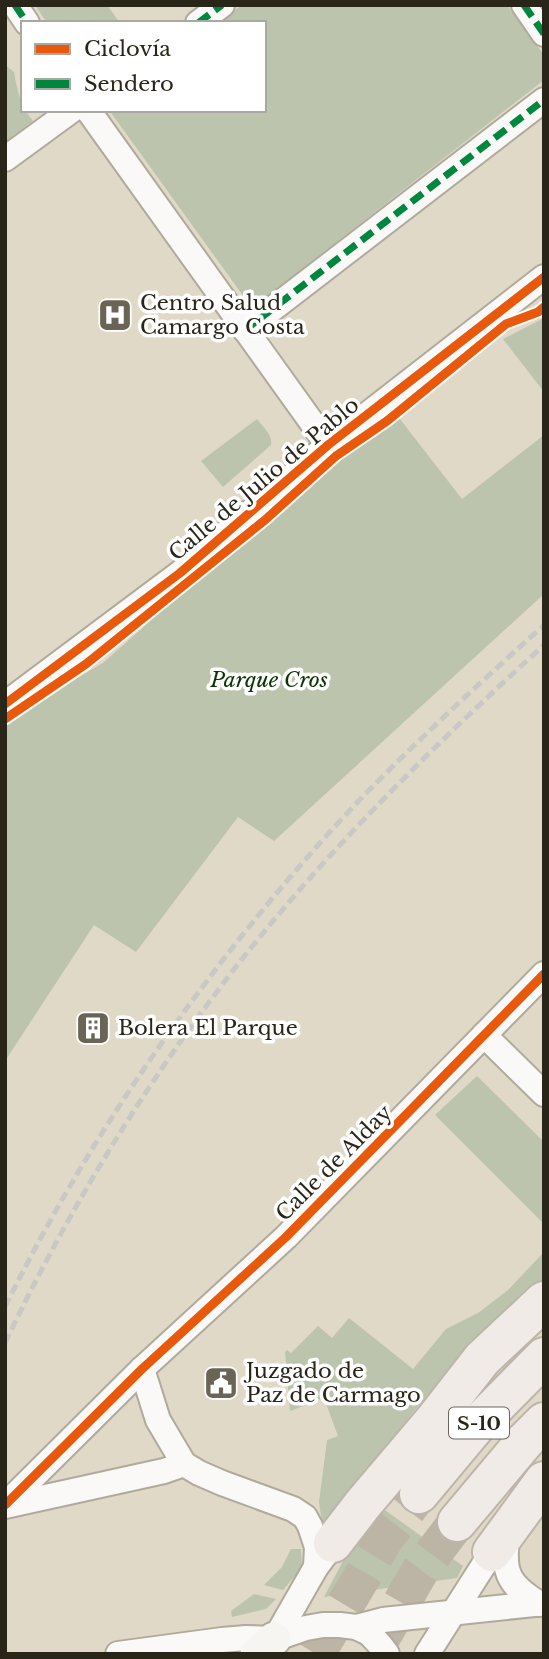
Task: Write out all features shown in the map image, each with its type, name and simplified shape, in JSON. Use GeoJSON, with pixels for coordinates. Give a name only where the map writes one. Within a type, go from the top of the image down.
{"type":"FeatureCollection","features":[{"type":"Feature","properties":{"kind":"highway"},"geometry":{"type":"LineString","coordinates":[[325,1555],[363,1504],[482,1359],[544,1301]]}},
{"type":"Feature","properties":{"kind":"highway","name":"S-10"},"geometry":{"type":"LineString","coordinates":[[419,1494],[475,1427],[544,1357]]}},
{"type":"Feature","properties":{"kind":"highway","name":"S-10"},"geometry":{"type":"LineString","coordinates":[[457,1522],[544,1422]]}},
{"type":"Feature","properties":{"kind":"highway"},"geometry":{"type":"LineString","coordinates":[[501,1539],[544,1481]]}},
{"type":"Feature","properties":{"kind":"street"},"geometry":{"type":"LineString","coordinates":[[15,5],[26,21]]}},
{"type":"Feature","properties":{"kind":"street"},"geometry":{"type":"LineString","coordinates":[[201,21],[222,5]]}},
{"type":"Feature","properties":{"kind":"street"},"geometry":{"type":"LineString","coordinates":[[524,5],[544,34]]}},
{"type":"Feature","properties":{"kind":"street"},"geometry":{"type":"LineString","coordinates":[[245,330],[544,100]]}},
{"type":"Feature","properties":{"kind":"street"},"geometry":{"type":"LineString","coordinates":[[5,159],[69,112]]}},
{"type":"Feature","properties":{"kind":"street"},"geometry":{"type":"LineString","coordinates":[[89,112],[328,445]]}},
{"type":"Feature","properties":{"kind":"street","name":"Calle de Julio de Pablo"},"geometry":{"type":"LineString","coordinates":[[5,704],[180,573],[328,445],[544,277]]}},
{"type":"Feature","properties":{"kind":"street","name":"Calle de Alday"},"geometry":{"type":"LineString","coordinates":[[5,1506],[142,1370],[286,1237],[544,974]]}},
{"type":"Feature","properties":{"kind":"street"},"geometry":{"type":"LineString","coordinates":[[484,1035],[544,1094]]}},
{"type":"Feature","properties":{"kind":"street"},"geometry":{"type":"LineString","coordinates":[[142,1370],[158,1420],[184,1464],[222,1483],[293,1508],[304,1517],[317,1548],[325,1555],[266,1649]]}},
{"type":"Feature","properties":{"kind":"street"},"geometry":{"type":"LineString","coordinates":[[5,1506],[164,1471],[184,1464]]}},
{"type":"Feature","properties":{"kind":"street"},"geometry":{"type":"LineString","coordinates":[[501,1539],[510,1578],[519,1590],[542,1603]]}},
{"type":"Feature","properties":{"kind":"street"},"geometry":{"type":"LineString","coordinates":[[427,1654],[501,1539]]}},
{"type":"Feature","properties":{"kind":"street"},"geometry":{"type":"LineString","coordinates":[[356,1627],[383,1620],[542,1603]]}},
{"type":"Feature","properties":{"kind":"street"},"geometry":{"type":"LineString","coordinates":[[118,1654],[222,1640],[266,1649],[296,1630],[323,1625],[356,1627],[369,1633],[387,1654]]}},
{"type":"Feature","properties":{"kind":"green space"},"geometry":{"type":"Polygon","coordinates":[[[35,5],[107,5],[119,21],[46,21],[35,5]]]}},
{"type":"Feature","properties":{"kind":"green space"},"geometry":{"type":"Polygon","coordinates":[[[242,5],[507,5],[544,55],[544,80],[252,308],[110,112],[266,112],[266,21],[220,21],[242,5]]]}},
{"type":"Feature","properties":{"kind":"green space"},"geometry":{"type":"Polygon","coordinates":[[[5,65],[14,72],[21,112],[26,112],[33,121],[5,142],[5,65]]]}},
{"type":"Feature","properties":{"kind":"green space"},"geometry":{"type":"Polygon","coordinates":[[[544,318],[544,392],[503,339],[544,318]]]}},
{"type":"Feature","properties":{"kind":"green space","name":"Parque Cros"},"geometry":{"type":"Polygon","coordinates":[[[396,414],[462,499],[544,435],[544,594],[274,841],[238,817],[136,952],[94,925],[5,1061],[5,720],[103,663],[336,456],[396,414]]]}},
{"type":"Feature","properties":{"kind":"green space"},"geometry":{"type":"Polygon","coordinates":[[[257,419],[269,434],[271,445],[223,487],[201,461],[257,419]]]}},
{"type":"Feature","properties":{"kind":"green space"},"geometry":{"type":"Polygon","coordinates":[[[477,1076],[544,1142],[544,1224],[435,1115],[477,1076]]]}},
{"type":"Feature","properties":{"kind":"green space"},"geometry":{"type":"Polygon","coordinates":[[[544,1252],[544,1279],[489,1324],[414,1411],[323,1530],[319,1502],[327,1440],[338,1436],[324,1398],[290,1411],[285,1352],[287,1350],[291,1353],[318,1326],[332,1338],[349,1318],[413,1369],[446,1329],[478,1313],[508,1290],[544,1252]]]}},
{"type":"Feature","properties":{"kind":"green space"},"geometry":{"type":"Polygon","coordinates":[[[382,1508],[463,1566],[457,1578],[324,1597],[343,1561],[382,1508]]]}},
{"type":"Feature","properties":{"kind":"green space"},"geometry":{"type":"Polygon","coordinates":[[[291,1549],[301,1549],[302,1568],[283,1590],[264,1585],[282,1567],[291,1549]]]}},
{"type":"Feature","properties":{"kind":"green space"},"geometry":{"type":"Polygon","coordinates":[[[254,1594],[276,1599],[266,1609],[232,1617],[231,1611],[254,1594]]]}},
{"type":"Feature","properties":{"kind":"tunnel"},"geometry":{"type":"LineString","coordinates":[[316,1654],[385,1538],[419,1494]]}},
{"type":"Feature","properties":{"kind":"tunnel"},"geometry":{"type":"LineString","coordinates":[[373,1652],[420,1571],[457,1522]]}},
{"type":"Feature","properties":{"kind":"railway"},"geometry":{"type":"LineString","coordinates":[[5,1307],[38,1243],[110,1120],[191,1002],[235,945],[327,835],[379,780],[544,625]]}},
{"type":"Feature","properties":{"kind":"railway"},"geometry":{"type":"LineString","coordinates":[[5,1343],[64,1228],[130,1116],[166,1062],[243,958],[314,873],[377,805],[544,645]]}},
{"type":"Feature","properties":{"kind":"marked path"},"geometry":{"type":"LineString","coordinates":[[15,5],[26,21]]}},
{"type":"Feature","properties":{"kind":"marked path"},"geometry":{"type":"LineString","coordinates":[[201,21],[222,5]]}},
{"type":"Feature","properties":{"kind":"marked path"},"geometry":{"type":"LineString","coordinates":[[524,5],[544,34]]}},
{"type":"Feature","properties":{"kind":"marked path"},"geometry":{"type":"LineString","coordinates":[[245,330],[544,100]]}},
{"type":"Feature","properties":{"kind":"cycle path"},"geometry":{"type":"LineString","coordinates":[[5,704],[180,573],[328,445],[544,277]]}},
{"type":"Feature","properties":{"kind":"cycle path"},"geometry":{"type":"LineString","coordinates":[[5,719],[86,664],[265,520],[336,456],[387,421],[506,324],[538,312],[544,307]]}},
{"type":"Feature","properties":{"kind":"cycle path"},"geometry":{"type":"LineString","coordinates":[[5,1505],[142,1369],[286,1237],[544,974]]}},
{"type":"Feature","properties":{"kind":"place","name":"Centro Salud Camargo Costa"},"geometry":{"type":"Point","coordinates":[115,315]}},
{"type":"Feature","properties":{"kind":"place","name":"Bolera El Parque"},"geometry":{"type":"Point","coordinates":[93,1028]}},
{"type":"Feature","properties":{"kind":"place","name":"Juzgado de Paz de Carmago"},"geometry":{"type":"Point","coordinates":[221,1383]}}]}
